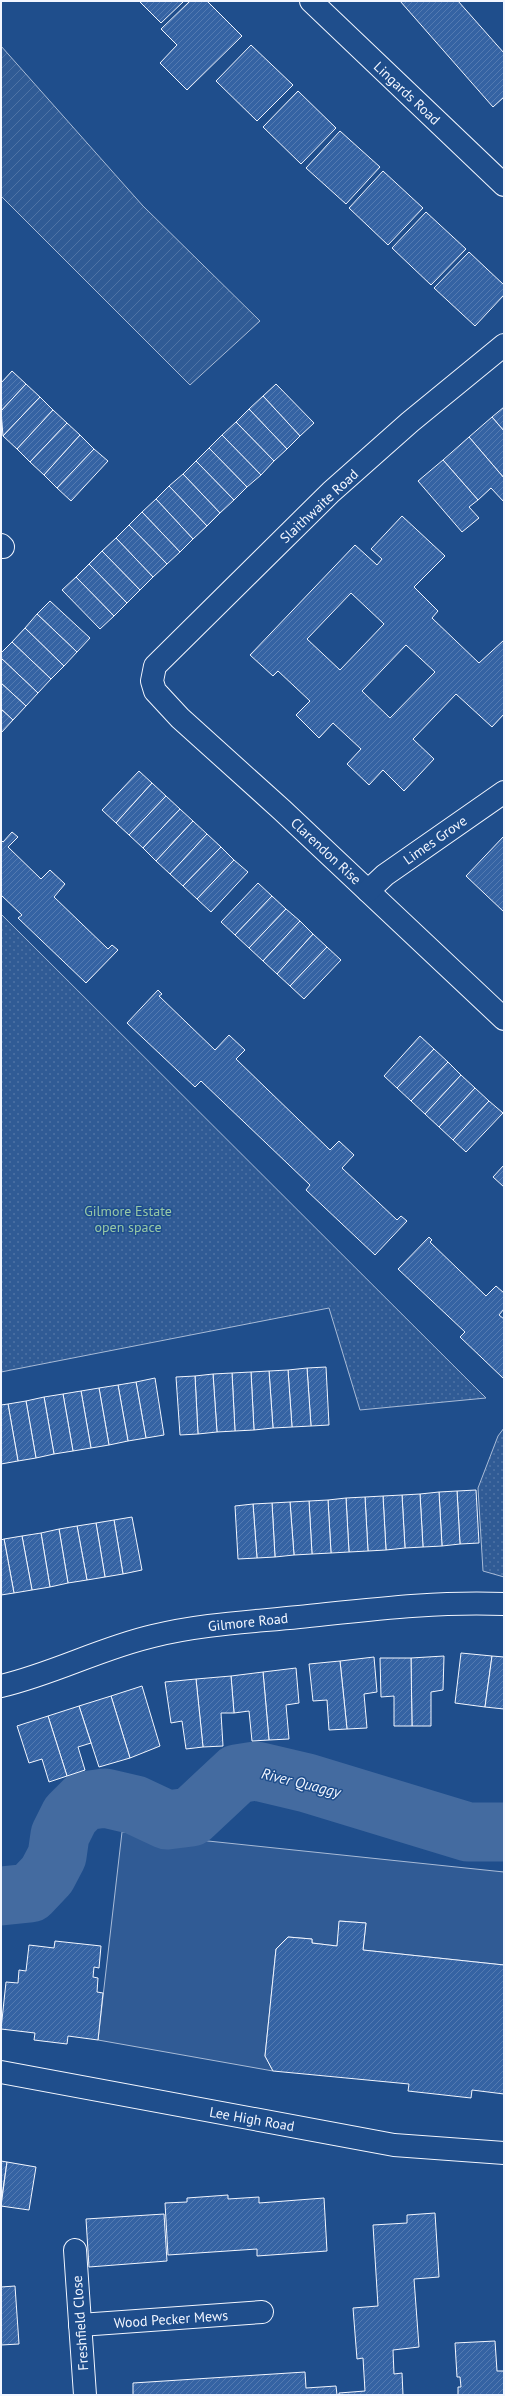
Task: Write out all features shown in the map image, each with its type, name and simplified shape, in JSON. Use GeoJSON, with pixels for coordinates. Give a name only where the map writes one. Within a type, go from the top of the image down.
{"type":"FeatureCollection","features":[{"type":"Feature","properties":{"kind":"main road","name":"Lingards Road"},"geometry":{"type":"LineString","coordinates":[[311,1],[504,185]]}},
{"type":"Feature","properties":{"kind":"main road","name":"Slaithwaite Road"},"geometry":{"type":"LineString","coordinates":[[152,681],[155,666],[331,492],[410,422],[504,345]]}},
{"type":"Feature","properties":{"kind":"main road","name":"Clarendon Rise"},"geometry":{"type":"LineString","coordinates":[[152,681],[155,691],[180,718],[368,891],[504,1019]]}},
{"type":"Feature","properties":{"kind":"main road","name":"Limes Grove"},"geometry":{"type":"LineString","coordinates":[[368,891],[385,875],[504,792]]}},
{"type":"Feature","properties":{"kind":"main road","name":"Gilmore Road"},"geometry":{"type":"LineString","coordinates":[[1,1686],[52,1671],[107,1649],[152,1636],[200,1627],[351,1612],[504,1604]]}},
{"type":"Feature","properties":{"kind":"main road","name":"Lee High Road"},"geometry":{"type":"LineString","coordinates":[[1,2072],[394,2145],[504,2153]]}},
{"type":"Feature","properties":{"kind":"main road","name":"Freshfield Close"},"geometry":{"type":"LineString","coordinates":[[74,2250],[85,2395]]}},
{"type":"Feature","properties":{"kind":"main road","name":"Wood Pecker Mews"},"geometry":{"type":"LineString","coordinates":[[80,2325],[262,2312]]}},
{"type":"Feature","properties":{"kind":"green space"},"geometry":{"type":"Polygon","coordinates":[[[1,46],[143,206],[260,321],[190,385],[1,196],[1,46]]]}},
{"type":"Feature","properties":{"kind":"green space","name":"Gilmore Estate open space"},"geometry":{"type":"Polygon","coordinates":[[[1,914],[486,1398],[360,1410],[329,1308],[1,1372],[1,914]]]}},
{"type":"Feature","properties":{"kind":"green space"},"geometry":{"type":"Polygon","coordinates":[[[504,1428],[504,1577],[483,1571],[478,1488],[498,1436],[504,1428]]]}},
{"type":"Feature","properties":{"kind":"shaded area"},"geometry":{"type":"Polygon","coordinates":[[[122,1832],[504,1872],[504,1965],[363,1950],[366,1923],[340,1921],[337,1946],[312,1943],[312,1939],[288,1937],[276,1949],[265,2056],[273,2071],[98,2040],[122,1832]]]}},
{"type":"Feature","properties":{"kind":"building"},"geometry":{"type":"Polygon","coordinates":[[[139,1],[184,1],[161,23],[139,1]]]}},
{"type":"Feature","properties":{"kind":"building"},"geometry":{"type":"Polygon","coordinates":[[[190,1],[207,1],[242,36],[187,90],[160,63],[177,45],[161,29],[190,1]]]}},
{"type":"Feature","properties":{"kind":"building"},"geometry":{"type":"Polygon","coordinates":[[[400,1],[458,1],[504,53],[504,97],[493,107],[400,1]]]}},
{"type":"Feature","properties":{"kind":"building"},"geometry":{"type":"Polygon","coordinates":[[[251,45],[293,85],[257,121],[216,81],[251,45]]]}},
{"type":"Feature","properties":{"kind":"building"},"geometry":{"type":"Polygon","coordinates":[[[298,91],[336,128],[301,164],[263,127],[298,91]]]}},
{"type":"Feature","properties":{"kind":"building"},"geometry":{"type":"Polygon","coordinates":[[[340,131],[380,167],[346,204],[306,168],[340,131]]]}},
{"type":"Feature","properties":{"kind":"building"},"geometry":{"type":"Polygon","coordinates":[[[383,171],[423,208],[388,245],[349,208],[383,171]]]}},
{"type":"Feature","properties":{"kind":"building"},"geometry":{"type":"Polygon","coordinates":[[[426,212],[466,249],[431,285],[392,248],[426,212]]]}},
{"type":"Feature","properties":{"kind":"building"},"geometry":{"type":"Polygon","coordinates":[[[469,252],[504,285],[504,295],[475,326],[434,288],[469,252]]]}},
{"type":"Feature","properties":{"kind":"building"},"geometry":{"type":"Polygon","coordinates":[[[12,371],[26,384],[1,411],[1,383],[12,371]]]}},
{"type":"Feature","properties":{"kind":"building"},"geometry":{"type":"Polygon","coordinates":[[[26,384],[40,397],[3,436],[1,411],[26,384]]]}},
{"type":"Feature","properties":{"kind":"building"},"geometry":{"type":"Polygon","coordinates":[[[276,384],[314,423],[300,436],[263,396],[276,384]]]}},
{"type":"Feature","properties":{"kind":"building"},"geometry":{"type":"Polygon","coordinates":[[[263,396],[300,436],[287,449],[249,409],[263,396]]]}},
{"type":"Feature","properties":{"kind":"building"},"geometry":{"type":"Polygon","coordinates":[[[40,397],[53,410],[17,449],[3,436],[40,397]]]}},
{"type":"Feature","properties":{"kind":"building"},"geometry":{"type":"Polygon","coordinates":[[[504,407],[504,431],[492,417],[504,407]]]}},
{"type":"Feature","properties":{"kind":"building"},"geometry":{"type":"Polygon","coordinates":[[[249,409],[287,449],[274,461],[236,422],[249,409]]]}},
{"type":"Feature","properties":{"kind":"building"},"geometry":{"type":"Polygon","coordinates":[[[53,410],[67,423],[30,462],[17,449],[53,410]]]}},
{"type":"Feature","properties":{"kind":"building"},"geometry":{"type":"Polygon","coordinates":[[[492,417],[504,431],[504,478],[469,437],[492,417]]]}},
{"type":"Feature","properties":{"kind":"building"},"geometry":{"type":"Polygon","coordinates":[[[236,422],[274,461],[261,475],[222,435],[236,422]]]}},
{"type":"Feature","properties":{"kind":"building"},"geometry":{"type":"Polygon","coordinates":[[[67,423],[80,435],[44,475],[30,462],[67,423]]]}},
{"type":"Feature","properties":{"kind":"building"},"geometry":{"type":"Polygon","coordinates":[[[80,435],[94,449],[57,488],[44,475],[80,435]]]}},
{"type":"Feature","properties":{"kind":"building"},"geometry":{"type":"Polygon","coordinates":[[[222,435],[261,475],[247,487],[209,448],[222,435]]]}},
{"type":"Feature","properties":{"kind":"building"},"geometry":{"type":"Polygon","coordinates":[[[469,437],[504,478],[504,502],[491,488],[478,500],[443,460],[469,437]]]}},
{"type":"Feature","properties":{"kind":"building"},"geometry":{"type":"Polygon","coordinates":[[[209,448],[247,487],[234,500],[196,461],[209,448]]]}},
{"type":"Feature","properties":{"kind":"building"},"geometry":{"type":"Polygon","coordinates":[[[94,449],[108,461],[71,501],[57,488],[94,449]]]}},
{"type":"Feature","properties":{"kind":"building"},"geometry":{"type":"Polygon","coordinates":[[[443,460],[478,500],[469,507],[479,518],[462,532],[418,481],[443,460]]]}},
{"type":"Feature","properties":{"kind":"building"},"geometry":{"type":"Polygon","coordinates":[[[196,461],[234,500],[220,513],[183,474],[196,461]]]}},
{"type":"Feature","properties":{"kind":"building"},"geometry":{"type":"Polygon","coordinates":[[[183,474],[220,513],[207,526],[169,486],[183,474]]]}},
{"type":"Feature","properties":{"kind":"building"},"geometry":{"type":"Polygon","coordinates":[[[169,486],[207,526],[193,539],[156,499],[169,486]]]}},
{"type":"Feature","properties":{"kind":"building"},"geometry":{"type":"Polygon","coordinates":[[[156,499],[193,539],[180,552],[142,512],[156,499]]]}},
{"type":"Feature","properties":{"kind":"building"},"geometry":{"type":"Polygon","coordinates":[[[142,512],[180,552],[167,564],[129,525],[142,512]]]}},
{"type":"Feature","properties":{"kind":"building"},"geometry":{"type":"Polygon","coordinates":[[[402,516],[445,556],[414,587],[438,611],[432,618],[479,663],[504,640],[504,714],[492,727],[456,694],[413,739],[434,759],[404,791],[383,770],[369,785],[347,764],[361,749],[333,723],[319,738],[296,715],[310,701],[278,671],[273,676],[250,655],[355,545],[377,565],[382,559],[371,549],[402,516]],[[351,593],[307,639],[340,670],[384,624],[351,593]],[[406,645],[362,691],[390,718],[435,672],[406,645]]]}},
{"type":"Feature","properties":{"kind":"building"},"geometry":{"type":"Polygon","coordinates":[[[129,525],[167,564],[153,577],[116,538],[129,525]]]}},
{"type":"Feature","properties":{"kind":"building"},"geometry":{"type":"Polygon","coordinates":[[[116,538],[153,577],[140,590],[102,551],[116,538]]]}},
{"type":"Feature","properties":{"kind":"building"},"geometry":{"type":"Polygon","coordinates":[[[102,551],[140,590],[127,603],[89,564],[102,551]]]}},
{"type":"Feature","properties":{"kind":"building"},"geometry":{"type":"Polygon","coordinates":[[[89,564],[127,603],[114,616],[76,577],[89,564]]]}},
{"type":"Feature","properties":{"kind":"building"},"geometry":{"type":"Polygon","coordinates":[[[76,577],[114,616],[100,629],[62,590],[76,577]]]}},
{"type":"Feature","properties":{"kind":"building"},"geometry":{"type":"Polygon","coordinates":[[[50,601],[90,638],[77,652],[37,614],[50,601]]]}},
{"type":"Feature","properties":{"kind":"building"},"geometry":{"type":"Polygon","coordinates":[[[37,614],[77,652],[64,666],[25,628],[37,614]]]}},
{"type":"Feature","properties":{"kind":"building"},"geometry":{"type":"Polygon","coordinates":[[[25,628],[64,666],[51,679],[12,642],[25,628]]]}},
{"type":"Feature","properties":{"kind":"building"},"geometry":{"type":"Polygon","coordinates":[[[12,642],[51,679],[38,693],[1,658],[1,653],[12,642]]]}},
{"type":"Feature","properties":{"kind":"building"},"geometry":{"type":"Polygon","coordinates":[[[1,658],[38,693],[26,706],[1,683],[1,658]]]}},
{"type":"Feature","properties":{"kind":"building"},"geometry":{"type":"Polygon","coordinates":[[[1,683],[26,706],[13,720],[1,709],[1,683]]]}},
{"type":"Feature","properties":{"kind":"building"},"geometry":{"type":"Polygon","coordinates":[[[1,709],[13,720],[1,733],[1,709]]]}},
{"type":"Feature","properties":{"kind":"building"},"geometry":{"type":"Polygon","coordinates":[[[139,771],[152,783],[116,823],[102,810],[139,771]]]}},
{"type":"Feature","properties":{"kind":"building"},"geometry":{"type":"Polygon","coordinates":[[[152,783],[166,796],[129,835],[116,823],[152,783]]]}},
{"type":"Feature","properties":{"kind":"building"},"geometry":{"type":"Polygon","coordinates":[[[166,796],[180,809],[143,848],[129,835],[166,796]]]}},
{"type":"Feature","properties":{"kind":"building"},"geometry":{"type":"Polygon","coordinates":[[[180,809],[193,821],[156,861],[143,848],[180,809]]]}},
{"type":"Feature","properties":{"kind":"building"},"geometry":{"type":"Polygon","coordinates":[[[193,821],[207,834],[170,874],[156,861],[193,821]]]}},
{"type":"Feature","properties":{"kind":"building"},"geometry":{"type":"Polygon","coordinates":[[[12,832],[18,837],[8,847],[41,879],[50,870],[65,884],[54,897],[108,949],[112,945],[118,950],[86,983],[18,918],[22,915],[1,895],[1,840],[3,842],[12,832]]]}},
{"type":"Feature","properties":{"kind":"building"},"geometry":{"type":"Polygon","coordinates":[[[207,834],[221,847],[183,886],[170,874],[207,834]]]}},
{"type":"Feature","properties":{"kind":"building"},"geometry":{"type":"Polygon","coordinates":[[[504,836],[504,912],[466,876],[504,836]]]}},
{"type":"Feature","properties":{"kind":"building"},"geometry":{"type":"Polygon","coordinates":[[[221,847],[234,860],[197,899],[183,886],[221,847]]]}},
{"type":"Feature","properties":{"kind":"building"},"geometry":{"type":"Polygon","coordinates":[[[234,860],[248,872],[211,912],[197,899],[234,860]]]}},
{"type":"Feature","properties":{"kind":"building"},"geometry":{"type":"Polygon","coordinates":[[[258,883],[272,896],[235,935],[221,922],[258,883]]]}},
{"type":"Feature","properties":{"kind":"building"},"geometry":{"type":"Polygon","coordinates":[[[272,896],[286,909],[249,948],[235,935],[272,896]]]}},
{"type":"Feature","properties":{"kind":"building"},"geometry":{"type":"Polygon","coordinates":[[[286,909],[300,921],[263,961],[249,948],[286,909]]]}},
{"type":"Feature","properties":{"kind":"building"},"geometry":{"type":"Polygon","coordinates":[[[300,921],[313,934],[277,974],[263,961],[300,921]]]}},
{"type":"Feature","properties":{"kind":"building"},"geometry":{"type":"Polygon","coordinates":[[[313,934],[327,947],[290,986],[277,974],[313,934]]]}},
{"type":"Feature","properties":{"kind":"building"},"geometry":{"type":"Polygon","coordinates":[[[327,947],[341,960],[304,999],[290,986],[327,947]]]}},
{"type":"Feature","properties":{"kind":"building"},"geometry":{"type":"Polygon","coordinates":[[[158,990],[162,994],[159,996],[215,1050],[229,1035],[245,1050],[236,1059],[330,1150],[339,1141],[354,1155],[342,1168],[397,1220],[401,1216],[407,1221],[375,1255],[306,1190],[310,1185],[201,1081],[195,1087],[127,1023],[158,990]]]}},
{"type":"Feature","properties":{"kind":"building"},"geometry":{"type":"Polygon","coordinates":[[[420,1036],[434,1049],[397,1088],[384,1076],[420,1036]]]}},
{"type":"Feature","properties":{"kind":"building"},"geometry":{"type":"Polygon","coordinates":[[[434,1049],[448,1062],[411,1101],[397,1088],[434,1049]]]}},
{"type":"Feature","properties":{"kind":"building"},"geometry":{"type":"Polygon","coordinates":[[[448,1062],[461,1075],[425,1114],[411,1101],[448,1062]]]}},
{"type":"Feature","properties":{"kind":"building"},"geometry":{"type":"Polygon","coordinates":[[[461,1075],[475,1088],[439,1127],[425,1114],[461,1075]]]}},
{"type":"Feature","properties":{"kind":"building"},"geometry":{"type":"Polygon","coordinates":[[[475,1088],[489,1101],[453,1140],[439,1127],[475,1088]]]}},
{"type":"Feature","properties":{"kind":"building"},"geometry":{"type":"Polygon","coordinates":[[[489,1101],[503,1113],[466,1152],[453,1140],[489,1101]]]}},
{"type":"Feature","properties":{"kind":"building"},"geometry":{"type":"Polygon","coordinates":[[[504,1165],[504,1187],[493,1177],[504,1165]]]}},
{"type":"Feature","properties":{"kind":"building"},"geometry":{"type":"Polygon","coordinates":[[[429,1237],[432,1240],[430,1242],[486,1296],[496,1286],[504,1293],[504,1309],[499,1315],[504,1319],[504,1379],[460,1337],[465,1332],[398,1269],[429,1237]]]}},
{"type":"Feature","properties":{"kind":"building"},"geometry":{"type":"Polygon","coordinates":[[[326,1367],[329,1425],[311,1426],[307,1368],[326,1367]]]}},
{"type":"Feature","properties":{"kind":"building"},"geometry":{"type":"Polygon","coordinates":[[[307,1368],[311,1426],[292,1427],[288,1370],[307,1368]]]}},
{"type":"Feature","properties":{"kind":"building"},"geometry":{"type":"Polygon","coordinates":[[[288,1370],[292,1427],[273,1428],[269,1371],[288,1370]]]}},
{"type":"Feature","properties":{"kind":"building"},"geometry":{"type":"Polygon","coordinates":[[[269,1371],[273,1428],[254,1430],[251,1372],[269,1371]]]}},
{"type":"Feature","properties":{"kind":"building"},"geometry":{"type":"Polygon","coordinates":[[[251,1372],[254,1430],[235,1431],[232,1373],[251,1372]]]}},
{"type":"Feature","properties":{"kind":"building"},"geometry":{"type":"Polygon","coordinates":[[[232,1373],[235,1431],[217,1432],[213,1374],[232,1373]]]}},
{"type":"Feature","properties":{"kind":"building"},"geometry":{"type":"Polygon","coordinates":[[[213,1374],[217,1432],[198,1434],[195,1376],[213,1374]]]}},
{"type":"Feature","properties":{"kind":"building"},"geometry":{"type":"Polygon","coordinates":[[[195,1376],[198,1434],[180,1435],[176,1377],[195,1376]]]}},
{"type":"Feature","properties":{"kind":"building"},"geometry":{"type":"Polygon","coordinates":[[[155,1378],[164,1435],[146,1438],[136,1382],[155,1378]]]}},
{"type":"Feature","properties":{"kind":"building"},"geometry":{"type":"Polygon","coordinates":[[[136,1382],[146,1438],[128,1441],[118,1385],[136,1382]]]}},
{"type":"Feature","properties":{"kind":"building"},"geometry":{"type":"Polygon","coordinates":[[[118,1385],[128,1441],[109,1445],[99,1388],[118,1385]]]}},
{"type":"Feature","properties":{"kind":"building"},"geometry":{"type":"Polygon","coordinates":[[[99,1388],[109,1445],[91,1448],[81,1391],[99,1388]]]}},
{"type":"Feature","properties":{"kind":"building"},"geometry":{"type":"Polygon","coordinates":[[[81,1391],[91,1448],[73,1451],[63,1394],[81,1391]]]}},
{"type":"Feature","properties":{"kind":"building"},"geometry":{"type":"Polygon","coordinates":[[[63,1394],[73,1451],[54,1454],[44,1397],[63,1394]]]}},
{"type":"Feature","properties":{"kind":"building"},"geometry":{"type":"Polygon","coordinates":[[[44,1397],[54,1454],[36,1458],[26,1401],[44,1397]]]}},
{"type":"Feature","properties":{"kind":"building"},"geometry":{"type":"Polygon","coordinates":[[[26,1401],[36,1458],[18,1461],[8,1404],[26,1401]]]}},
{"type":"Feature","properties":{"kind":"building"},"geometry":{"type":"Polygon","coordinates":[[[8,1404],[18,1461],[1,1464],[1,1405],[8,1404]]]}},
{"type":"Feature","properties":{"kind":"building"},"geometry":{"type":"Polygon","coordinates":[[[476,1490],[479,1543],[460,1544],[457,1491],[476,1490]]]}},
{"type":"Feature","properties":{"kind":"building"},"geometry":{"type":"Polygon","coordinates":[[[457,1491],[460,1544],[442,1546],[439,1492],[457,1491]]]}},
{"type":"Feature","properties":{"kind":"building"},"geometry":{"type":"Polygon","coordinates":[[[439,1492],[442,1546],[423,1547],[420,1494],[439,1492]]]}},
{"type":"Feature","properties":{"kind":"building"},"geometry":{"type":"Polygon","coordinates":[[[420,1494],[423,1547],[405,1548],[402,1495],[420,1494]]]}},
{"type":"Feature","properties":{"kind":"building"},"geometry":{"type":"Polygon","coordinates":[[[402,1495],[405,1548],[386,1550],[383,1496],[402,1495]]]}},
{"type":"Feature","properties":{"kind":"building"},"geometry":{"type":"Polygon","coordinates":[[[383,1496],[386,1550],[368,1551],[365,1497],[383,1496]]]}},
{"type":"Feature","properties":{"kind":"building"},"geometry":{"type":"Polygon","coordinates":[[[365,1497],[368,1551],[349,1552],[346,1498],[365,1497]]]}},
{"type":"Feature","properties":{"kind":"building"},"geometry":{"type":"Polygon","coordinates":[[[346,1498],[349,1552],[331,1553],[328,1500],[346,1498]]]}},
{"type":"Feature","properties":{"kind":"building"},"geometry":{"type":"Polygon","coordinates":[[[328,1500],[331,1553],[312,1554],[309,1501],[328,1500]]]}},
{"type":"Feature","properties":{"kind":"building"},"geometry":{"type":"Polygon","coordinates":[[[309,1501],[312,1554],[294,1555],[290,1502],[309,1501]]]}},
{"type":"Feature","properties":{"kind":"building"},"geometry":{"type":"Polygon","coordinates":[[[290,1502],[294,1555],[275,1557],[272,1503],[290,1502]]]}},
{"type":"Feature","properties":{"kind":"building"},"geometry":{"type":"Polygon","coordinates":[[[272,1503],[275,1557],[257,1558],[253,1504],[272,1503]]]}},
{"type":"Feature","properties":{"kind":"building"},"geometry":{"type":"Polygon","coordinates":[[[253,1504],[257,1558],[238,1559],[235,1506],[253,1504]]]}},
{"type":"Feature","properties":{"kind":"building"},"geometry":{"type":"Polygon","coordinates":[[[132,1517],[142,1570],[123,1574],[114,1520],[132,1517]]]}},
{"type":"Feature","properties":{"kind":"building"},"geometry":{"type":"Polygon","coordinates":[[[114,1520],[123,1574],[105,1577],[96,1523],[114,1520]]]}},
{"type":"Feature","properties":{"kind":"building"},"geometry":{"type":"Polygon","coordinates":[[[96,1523],[105,1577],[87,1580],[77,1526],[96,1523]]]}},
{"type":"Feature","properties":{"kind":"building"},"geometry":{"type":"Polygon","coordinates":[[[77,1526],[87,1580],[68,1583],[59,1529],[77,1526]]]}},
{"type":"Feature","properties":{"kind":"building"},"geometry":{"type":"Polygon","coordinates":[[[59,1529],[68,1583],[50,1587],[41,1533],[59,1529]]]}},
{"type":"Feature","properties":{"kind":"building"},"geometry":{"type":"Polygon","coordinates":[[[41,1533],[50,1587],[32,1590],[22,1536],[41,1533]]]}},
{"type":"Feature","properties":{"kind":"building"},"geometry":{"type":"Polygon","coordinates":[[[22,1536],[32,1590],[14,1593],[4,1539],[22,1536]]]}},
{"type":"Feature","properties":{"kind":"building"},"geometry":{"type":"Polygon","coordinates":[[[4,1539],[14,1593],[1,1595],[1,1540],[4,1539]]]}},
{"type":"Feature","properties":{"kind":"building"},"geometry":{"type":"Polygon","coordinates":[[[461,1653],[492,1656],[485,1707],[455,1703],[461,1653]]]}},
{"type":"Feature","properties":{"kind":"building"},"geometry":{"type":"Polygon","coordinates":[[[444,1656],[443,1690],[431,1692],[431,1726],[412,1726],[411,1658],[444,1656]]]}},
{"type":"Feature","properties":{"kind":"building"},"geometry":{"type":"Polygon","coordinates":[[[492,1656],[504,1657],[504,1709],[485,1707],[492,1656]]]}},
{"type":"Feature","properties":{"kind":"building"},"geometry":{"type":"Polygon","coordinates":[[[374,1657],[377,1692],[364,1694],[367,1728],[347,1729],[340,1661],[374,1657]]]}},
{"type":"Feature","properties":{"kind":"building"},"geometry":{"type":"Polygon","coordinates":[[[380,1658],[411,1658],[412,1726],[394,1726],[394,1696],[381,1697],[380,1658]]]}},
{"type":"Feature","properties":{"kind":"building"},"geometry":{"type":"Polygon","coordinates":[[[340,1661],[347,1729],[329,1730],[327,1700],[313,1701],[309,1664],[340,1661]]]}},
{"type":"Feature","properties":{"kind":"building"},"geometry":{"type":"Polygon","coordinates":[[[296,1668],[299,1703],[286,1705],[289,1739],[269,1740],[263,1672],[296,1668]]]}},
{"type":"Feature","properties":{"kind":"building"},"geometry":{"type":"Polygon","coordinates":[[[263,1672],[269,1740],[252,1741],[249,1711],[234,1713],[231,1676],[263,1672]]]}},
{"type":"Feature","properties":{"kind":"building"},"geometry":{"type":"Polygon","coordinates":[[[231,1676],[234,1713],[221,1713],[223,1746],[203,1747],[196,1679],[231,1676]]]}},
{"type":"Feature","properties":{"kind":"building"},"geometry":{"type":"Polygon","coordinates":[[[196,1679],[203,1747],[186,1749],[182,1721],[171,1723],[165,1682],[196,1679]]]}},
{"type":"Feature","properties":{"kind":"building"},"geometry":{"type":"Polygon","coordinates":[[[142,1686],[160,1746],[130,1758],[111,1696],[142,1686]]]}},
{"type":"Feature","properties":{"kind":"building"},"geometry":{"type":"Polygon","coordinates":[[[111,1696],[130,1758],[99,1767],[79,1706],[111,1696]]]}},
{"type":"Feature","properties":{"kind":"building"},"geometry":{"type":"Polygon","coordinates":[[[79,1706],[91,1743],[78,1747],[85,1770],[67,1776],[48,1716],[79,1706]]]}},
{"type":"Feature","properties":{"kind":"building"},"geometry":{"type":"Polygon","coordinates":[[[48,1716],[67,1776],[49,1782],[42,1759],[29,1763],[17,1726],[48,1716]]]}},
{"type":"Feature","properties":{"kind":"building"},"geometry":{"type":"Polygon","coordinates":[[[339,1921],[366,1923],[363,1950],[504,1965],[504,2094],[472,2090],[471,2098],[408,2091],[409,2084],[273,2071],[265,2056],[276,1949],[288,1937],[312,1939],[312,1943],[337,1946],[339,1921]]]}},
{"type":"Feature","properties":{"kind":"building"},"geometry":{"type":"Polygon","coordinates":[[[55,1941],[101,1946],[99,1968],[94,1967],[93,1977],[98,1978],[97,1992],[103,1993],[98,2040],[68,2036],[67,2044],[34,2040],[35,2033],[1,2029],[6,1982],[18,1983],[19,1970],[26,1971],[29,1945],[54,1948],[55,1941]]]}},
{"type":"Feature","properties":{"kind":"building"},"geometry":{"type":"Polygon","coordinates":[[[1,2161],[7,2162],[1,2203],[1,2161]]]}},
{"type":"Feature","properties":{"kind":"building"},"geometry":{"type":"Polygon","coordinates":[[[7,2162],[36,2167],[29,2210],[1,2206],[7,2162]]]}},
{"type":"Feature","properties":{"kind":"building"},"geometry":{"type":"Polygon","coordinates":[[[228,2195],[228,2199],[259,2197],[259,2203],[324,2198],[327,2251],[257,2256],[257,2249],[168,2255],[165,2203],[187,2202],[187,2198],[228,2195]]]}},
{"type":"Feature","properties":{"kind":"building"},"geometry":{"type":"Polygon","coordinates":[[[435,2213],[439,2277],[414,2279],[419,2347],[393,2350],[394,2374],[402,2373],[403,2395],[339,2395],[339,2393],[365,2391],[363,2358],[357,2359],[353,2308],[378,2306],[373,2225],[407,2223],[407,2215],[435,2213]]]}},
{"type":"Feature","properties":{"kind":"building"},"geometry":{"type":"Polygon","coordinates":[[[164,2214],[167,2261],[89,2267],[86,2219],[164,2214]]]}},
{"type":"Feature","properties":{"kind":"building"},"geometry":{"type":"Polygon","coordinates":[[[15,2286],[19,2344],[1,2345],[1,2287],[15,2286]]]}},
{"type":"Feature","properties":{"kind":"building"},"geometry":{"type":"Polygon","coordinates":[[[495,2341],[497,2371],[504,2371],[504,2395],[458,2395],[458,2387],[461,2387],[460,2377],[457,2377],[455,2343],[495,2341]]]}},
{"type":"Feature","properties":{"kind":"building"},"geometry":{"type":"Polygon","coordinates":[[[305,2372],[306,2388],[336,2386],[337,2395],[133,2395],[133,2383],[305,2372]]]}},
{"type":"Feature","properties":{"kind":"waterway","name":"River Quaggy"},"geometry":{"type":"LineString","coordinates":[[1,1896],[30,1893],[47,1875],[57,1856],[60,1835],[70,1815],[84,1801],[105,1798],[135,1805],[167,1820],[191,1817],[237,1774],[256,1771],[307,1783],[468,1832],[504,1832]]}}]}
